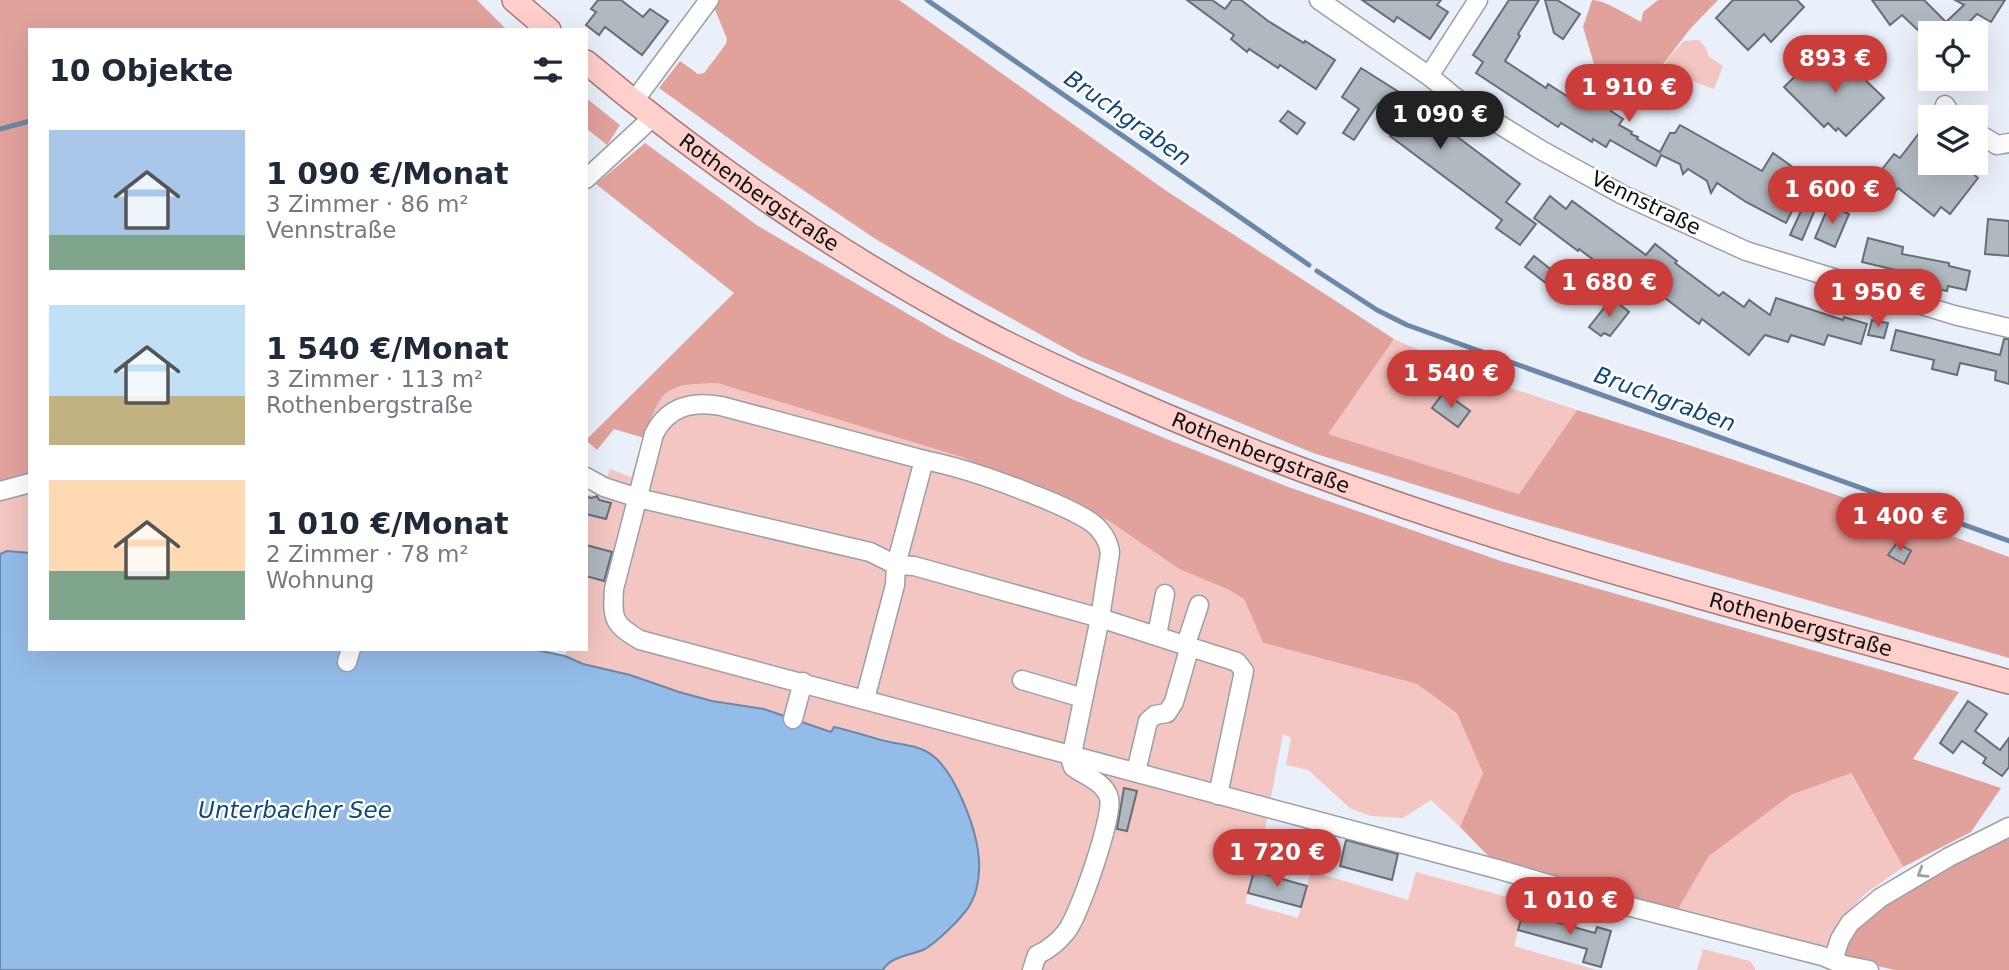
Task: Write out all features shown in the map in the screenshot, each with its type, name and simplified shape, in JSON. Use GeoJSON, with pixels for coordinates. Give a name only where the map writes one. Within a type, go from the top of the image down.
{"type":"FeatureCollection","features":[{"type":"Feature","properties":{"kind":"main road"},"geometry":{"type":"LineString","coordinates":[[514,0],[546,28]]}},
{"type":"Feature","properties":{"kind":"main road","name":"Rothenbergstraße"},"geometry":{"type":"LineString","coordinates":[[588,64],[753,190],[853,258],[981,330],[1179,422],[1298,470],[1511,542],[2009,682]]}},
{"type":"Feature","properties":{"kind":"street"},"geometry":{"type":"LineString","coordinates":[[634,101],[709,0]]}},
{"type":"Feature","properties":{"kind":"street","name":"Vennstraße"},"geometry":{"type":"LineString","coordinates":[[1320,0],[1456,98],[1611,189],[1746,251],[1954,315],[2009,328]]}},
{"type":"Feature","properties":{"kind":"street"},"geometry":{"type":"LineString","coordinates":[[1429,76],[1478,0]]}},
{"type":"Feature","properties":{"kind":"street"},"geometry":{"type":"LineString","coordinates":[[588,177],[654,116]]}},
{"type":"Feature","properties":{"kind":"street"},"geometry":{"type":"LineString","coordinates":[[1988,139],[1997,145],[2009,143]]}},
{"type":"Feature","properties":{"kind":"street"},"geometry":{"type":"LineString","coordinates":[[1032,970],[1037,955],[1047,951],[1067,930],[1079,907],[1091,878],[1109,813],[1109,796],[1105,789],[1073,767],[1071,761],[1072,754],[1083,698],[1100,618],[1110,553],[1110,545],[1105,536],[1093,523],[1064,507],[954,466],[721,406],[705,403],[679,407],[659,425],[654,434],[614,589],[612,611],[625,631],[640,640],[1072,754],[1869,970]]}},
{"type":"Feature","properties":{"kind":"street"},"geometry":{"type":"LineString","coordinates":[[865,699],[895,585],[895,565],[924,460]]}},
{"type":"Feature","properties":{"kind":"street"},"geometry":{"type":"LineString","coordinates":[[588,478],[604,487],[638,498],[870,552],[895,565],[914,566],[1100,618],[1237,662],[1244,671],[1218,795]]}},
{"type":"Feature","properties":{"kind":"street"},"geometry":{"type":"LineString","coordinates":[[0,491],[28,483]]}},
{"type":"Feature","properties":{"kind":"street"},"geometry":{"type":"LineString","coordinates":[[1157,635],[1165,594]]}},
{"type":"Feature","properties":{"kind":"street"},"geometry":{"type":"LineString","coordinates":[[1136,772],[1148,721],[1155,715],[1167,713],[1174,702],[1199,604]]}},
{"type":"Feature","properties":{"kind":"street"},"geometry":{"type":"LineString","coordinates":[[1022,680],[1083,698]]}},
{"type":"Feature","properties":{"kind":"street"},"geometry":{"type":"LineString","coordinates":[[793,719],[803,682]]}},
{"type":"Feature","properties":{"kind":"street"},"geometry":{"type":"LineString","coordinates":[[1833,960],[1840,939],[1850,923],[1880,898],[1949,857],[2009,827]]}},
{"type":"Feature","properties":{"kind":"shaded area"},"geometry":{"type":"Polygon","coordinates":[[[0,0],[477,0],[505,28],[28,28],[28,481],[0,488],[0,0]]]}},
{"type":"Feature","properties":{"kind":"shaded area"},"geometry":{"type":"Polygon","coordinates":[[[716,0],[899,0],[1165,190],[1394,339],[1328,434],[1519,494],[1577,410],[1740,462],[2009,557],[2009,658],[1506,513],[1313,453],[1081,357],[874,238],[659,88],[680,61],[698,74],[704,73],[726,44],[727,39],[714,7],[716,0]]]}},
{"type":"Feature","properties":{"kind":"shaded area"},"geometry":{"type":"Polygon","coordinates":[[[1592,0],[1610,5],[1641,22],[1643,12],[1658,0],[1718,0],[1690,29],[1641,93],[1596,71],[1583,27],[1592,0]]]}},
{"type":"Feature","properties":{"kind":"shaded area"},"geometry":{"type":"Polygon","coordinates":[[[1699,40],[1709,57],[1723,66],[1714,89],[1684,78],[1669,83],[1661,70],[1670,56],[1684,41],[1699,40]]]}},
{"type":"Feature","properties":{"kind":"shaded area"},"geometry":{"type":"Polygon","coordinates":[[[588,100],[620,125],[607,145],[588,130],[588,100]]]}},
{"type":"Feature","properties":{"kind":"shaded area"},"geometry":{"type":"Polygon","coordinates":[[[645,143],[758,226],[949,338],[1067,397],[1169,440],[1291,488],[1501,561],[1959,692],[1913,759],[2001,788],[1971,832],[1903,867],[1851,773],[1791,795],[1709,856],[1674,916],[1498,866],[1460,827],[1483,773],[1457,714],[1417,684],[1263,643],[1244,599],[1179,569],[1109,521],[962,457],[717,383],[675,388],[660,400],[644,438],[614,429],[597,450],[588,442],[588,438],[734,293],[596,184],[645,143]]]}},
{"type":"Feature","properties":{"kind":"shaded area"},"geometry":{"type":"Polygon","coordinates":[[[1394,339],[1484,379],[1577,410],[1519,494],[1327,434],[1394,339]]]}},
{"type":"Feature","properties":{"kind":"shaded area"},"geometry":{"type":"Polygon","coordinates":[[[693,383],[717,383],[963,457],[1109,521],[1179,569],[1244,599],[1263,643],[1417,684],[1457,715],[1483,773],[1460,827],[1431,800],[1403,818],[1370,816],[1350,808],[1308,770],[1286,765],[1291,738],[1283,734],[1264,835],[1245,903],[1298,918],[1311,871],[1408,900],[1416,872],[1526,902],[1514,946],[1597,970],[883,970],[886,965],[906,954],[924,949],[978,885],[979,861],[975,839],[935,757],[922,748],[835,727],[831,732],[764,710],[679,692],[630,675],[583,664],[565,656],[566,651],[588,651],[588,494],[600,497],[610,469],[631,477],[656,403],[671,389],[693,383]]]}},
{"type":"Feature","properties":{"kind":"shaded area"},"geometry":{"type":"Polygon","coordinates":[[[28,488],[28,553],[7,551],[0,554],[0,495],[28,488]]]}},
{"type":"Feature","properties":{"kind":"shaded area"},"geometry":{"type":"Polygon","coordinates":[[[1850,773],[1903,867],[1865,894],[1840,922],[1825,953],[1674,916],[1709,856],[1791,795],[1850,773]]]}},
{"type":"Feature","properties":{"kind":"shaded area"},"geometry":{"type":"Polygon","coordinates":[[[2009,832],[2009,970],[1895,970],[1842,958],[1853,928],[1885,901],[2009,832]]]}},
{"type":"Feature","properties":{"kind":"shaded area"},"geometry":{"type":"Polygon","coordinates":[[[1703,949],[1750,961],[1755,970],[1697,970],[1703,949]]]}},
{"type":"Feature","properties":{"kind":"water","name":"Unterbacher See"},"geometry":{"type":"Polygon","coordinates":[[[7,551],[28,553],[28,651],[541,651],[712,701],[764,709],[831,732],[834,727],[922,749],[932,755],[949,775],[970,820],[979,862],[975,895],[965,912],[935,942],[925,949],[902,956],[886,965],[883,970],[0,970],[0,554],[7,551]]]}},
{"type":"Feature","properties":{"kind":"building"},"geometry":{"type":"Polygon","coordinates":[[[598,0],[621,0],[643,17],[650,9],[668,21],[642,55],[605,27],[599,35],[586,25],[596,12],[591,9],[598,0]]]}},
{"type":"Feature","properties":{"kind":"building"},"geometry":{"type":"Polygon","coordinates":[[[1187,0],[1212,0],[1225,9],[1232,0],[1241,0],[1268,21],[1335,60],[1316,89],[1280,65],[1278,68],[1249,49],[1247,52],[1231,39],[1234,35],[1187,0]]]}},
{"type":"Feature","properties":{"kind":"building"},"geometry":{"type":"Polygon","coordinates":[[[1362,0],[1441,0],[1437,5],[1448,12],[1430,39],[1397,17],[1394,22],[1362,0]]]}},
{"type":"Feature","properties":{"kind":"building"},"geometry":{"type":"Polygon","coordinates":[[[1509,0],[1539,0],[1505,61],[1546,88],[1548,84],[1581,105],[1586,96],[1598,104],[1600,101],[1612,108],[1611,111],[1623,119],[1619,125],[1660,152],[1670,133],[1675,133],[1680,125],[1762,171],[1773,153],[1794,168],[1786,180],[1791,183],[1784,196],[1796,203],[1786,223],[1717,183],[1711,193],[1707,181],[1688,169],[1683,174],[1680,164],[1661,155],[1656,166],[1610,140],[1606,147],[1593,139],[1592,142],[1561,123],[1558,127],[1476,73],[1483,62],[1473,55],[1509,0]]]}},
{"type":"Feature","properties":{"kind":"building"},"geometry":{"type":"Polygon","coordinates":[[[1545,0],[1557,0],[1580,14],[1563,39],[1554,33],[1545,0]]]}},
{"type":"Feature","properties":{"kind":"building"},"geometry":{"type":"Polygon","coordinates":[[[1733,0],[1797,0],[1804,7],[1771,42],[1764,34],[1748,50],[1716,18],[1733,0]]]}},
{"type":"Feature","properties":{"kind":"building"},"geometry":{"type":"Polygon","coordinates":[[[1872,0],[1924,0],[1945,21],[1918,21],[1918,30],[1902,15],[1890,25],[1872,0]]]}},
{"type":"Feature","properties":{"kind":"building"},"geometry":{"type":"Polygon","coordinates":[[[1955,0],[2005,0],[1991,22],[1977,14],[1970,21],[1947,21],[1964,5],[1955,0]]]}},
{"type":"Feature","properties":{"kind":"building"},"geometry":{"type":"Polygon","coordinates":[[[1834,54],[1884,98],[1846,136],[1828,123],[1824,127],[1784,87],[1806,66],[1814,74],[1834,54]]]}},
{"type":"Feature","properties":{"kind":"building"},"geometry":{"type":"Polygon","coordinates":[[[1361,68],[1421,106],[1419,108],[1520,184],[1506,202],[1536,224],[1520,245],[1496,228],[1502,220],[1390,136],[1401,119],[1378,104],[1354,140],[1343,133],[1359,109],[1342,97],[1361,68]]]}},
{"type":"Feature","properties":{"kind":"building"},"geometry":{"type":"Polygon","coordinates":[[[1288,111],[1305,123],[1297,134],[1280,121],[1288,111]]]}},
{"type":"Feature","properties":{"kind":"building"},"geometry":{"type":"Polygon","coordinates":[[[1918,135],[1918,175],[1974,175],[1978,178],[1950,214],[1941,207],[1934,216],[1898,188],[1891,196],[1872,182],[1894,154],[1900,158],[1918,135]]]}},
{"type":"Feature","properties":{"kind":"building"},"geometry":{"type":"Polygon","coordinates":[[[1550,196],[1566,209],[1572,201],[1646,255],[1655,244],[1677,261],[1675,263],[1719,296],[1723,292],[1744,307],[1749,300],[1770,315],[1776,298],[1843,320],[1844,317],[1867,324],[1861,344],[1828,335],[1824,345],[1791,335],[1788,342],[1765,335],[1749,355],[1702,319],[1699,324],[1619,263],[1611,273],[1534,218],[1550,196]]]}},
{"type":"Feature","properties":{"kind":"building"},"geometry":{"type":"Polygon","coordinates":[[[1806,200],[1817,205],[1802,240],[1790,235],[1806,200]]]}},
{"type":"Feature","properties":{"kind":"building"},"geometry":{"type":"Polygon","coordinates":[[[1829,205],[1849,214],[1835,247],[1815,238],[1829,205]]]}},
{"type":"Feature","properties":{"kind":"building"},"geometry":{"type":"Polygon","coordinates":[[[1988,219],[2009,221],[2009,256],[1985,254],[1988,219]]]}},
{"type":"Feature","properties":{"kind":"building"},"geometry":{"type":"Polygon","coordinates":[[[1868,238],[1903,247],[1902,254],[1949,263],[1949,266],[1970,271],[1966,290],[1948,286],[1947,291],[1925,286],[1923,292],[1901,287],[1904,272],[1862,262],[1868,238]]]}},
{"type":"Feature","properties":{"kind":"building"},"geometry":{"type":"Polygon","coordinates":[[[1534,256],[1559,276],[1551,287],[1525,267],[1534,256]]]}},
{"type":"Feature","properties":{"kind":"building"},"geometry":{"type":"Polygon","coordinates":[[[1612,298],[1629,312],[1610,336],[1604,333],[1601,336],[1589,327],[1612,298]]]}},
{"type":"Feature","properties":{"kind":"building"},"geometry":{"type":"Polygon","coordinates":[[[1872,320],[1888,323],[1884,338],[1868,335],[1872,320]]]}},
{"type":"Feature","properties":{"kind":"building"},"geometry":{"type":"Polygon","coordinates":[[[1896,330],[2000,355],[2004,339],[2009,339],[2009,384],[1995,380],[1996,371],[1960,363],[1957,375],[1932,369],[1934,360],[1891,350],[1896,330]]]}},
{"type":"Feature","properties":{"kind":"building"},"geometry":{"type":"Polygon","coordinates":[[[1444,392],[1470,411],[1458,427],[1432,408],[1444,392]]]}},
{"type":"Feature","properties":{"kind":"building"},"geometry":{"type":"Polygon","coordinates":[[[597,496],[599,500],[611,503],[606,519],[588,514],[588,497],[597,496]]]}},
{"type":"Feature","properties":{"kind":"building"},"geometry":{"type":"Polygon","coordinates":[[[1897,543],[1911,551],[1904,564],[1888,555],[1897,543]]]}},
{"type":"Feature","properties":{"kind":"building"},"geometry":{"type":"Polygon","coordinates":[[[588,546],[612,552],[604,581],[588,577],[588,546]]]}},
{"type":"Feature","properties":{"kind":"building"},"geometry":{"type":"Polygon","coordinates":[[[1968,701],[1987,714],[1975,731],[2000,750],[2009,738],[2009,767],[2002,776],[1983,763],[1986,758],[1962,741],[1953,753],[1940,743],[1968,701]]]}},
{"type":"Feature","properties":{"kind":"building"},"geometry":{"type":"Polygon","coordinates":[[[1124,788],[1137,791],[1127,831],[1117,829],[1124,788]]]}},
{"type":"Feature","properties":{"kind":"building"},"geometry":{"type":"Polygon","coordinates":[[[1346,840],[1398,854],[1392,880],[1340,866],[1346,840]]]}},
{"type":"Feature","properties":{"kind":"building"},"geometry":{"type":"Polygon","coordinates":[[[1254,871],[1307,886],[1301,907],[1248,893],[1254,871]]]}},
{"type":"Feature","properties":{"kind":"building"},"geometry":{"type":"Polygon","coordinates":[[[1523,913],[1595,933],[1597,927],[1611,931],[1601,967],[1583,962],[1587,949],[1518,930],[1523,913]]]}},
{"type":"Feature","properties":{"kind":"waterway","name":"Bruchgraben"},"geometry":{"type":"LineString","coordinates":[[927,0],[1309,265]]}},
{"type":"Feature","properties":{"kind":"waterway"},"geometry":{"type":"LineString","coordinates":[[0,129],[28,122]]}},
{"type":"Feature","properties":{"kind":"waterway","name":"Bruchgraben"},"geometry":{"type":"LineString","coordinates":[[1317,271],[1377,310],[1407,325],[2009,541]]}}]}
